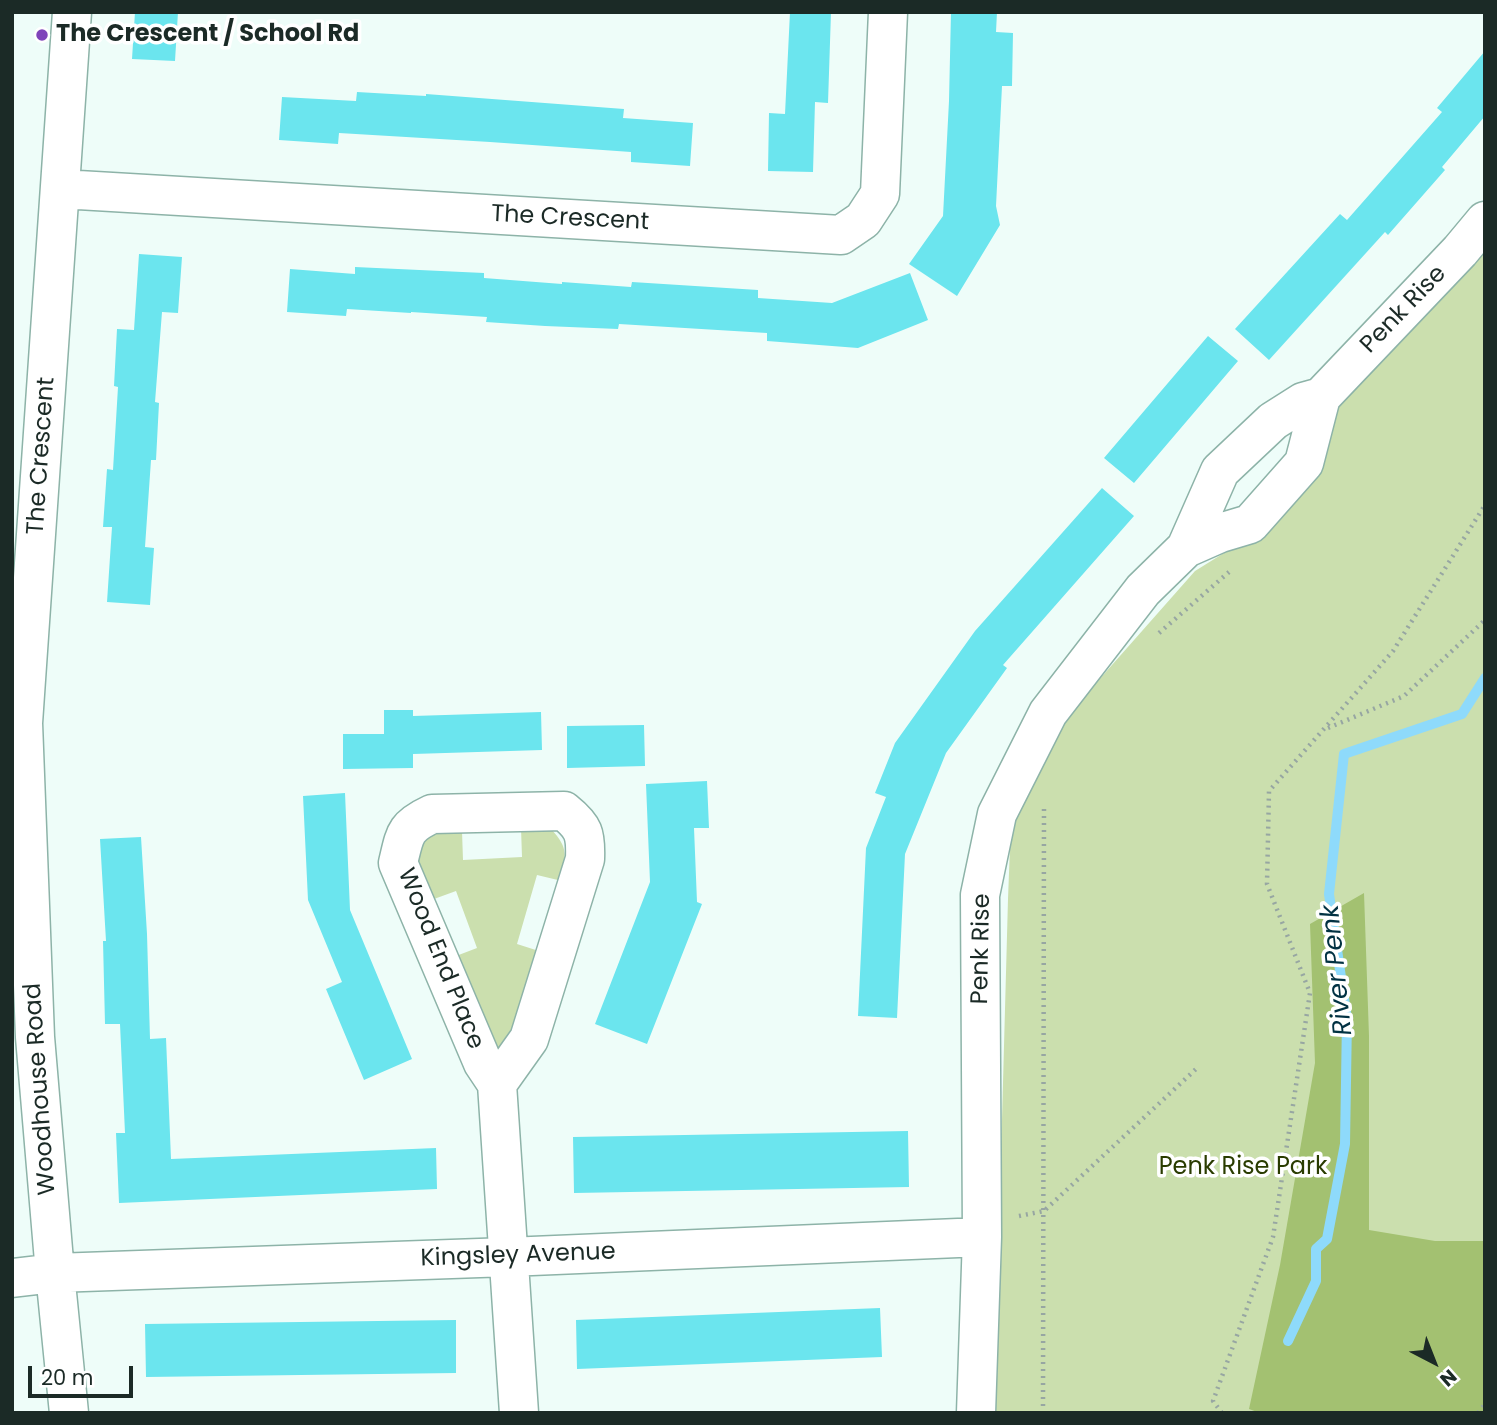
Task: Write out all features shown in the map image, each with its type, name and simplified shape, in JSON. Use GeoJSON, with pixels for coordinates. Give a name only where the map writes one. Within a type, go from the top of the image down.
{"type":"FeatureCollection","features":[{"type":"Feature","properties":{"kind":"street","name":"The Crescent"},"geometry":{"type":"LineString","coordinates":[[23,723],[72,12]]}},
{"type":"Feature","properties":{"kind":"street","name":"The Crescent"},"geometry":{"type":"LineString","coordinates":[[61,188],[841,235],[863,220],[880,194],[888,12]]}},
{"type":"Feature","properties":{"kind":"street","name":"Penk Rise"},"geometry":{"type":"LineString","coordinates":[[976,1413],[982,1231],[980,895],[997,814],[1048,713],[1143,590],[1186,548],[1220,533],[1250,524],[1304,463],[1321,397],[1460,251],[1485,221]]}},
{"type":"Feature","properties":{"kind":"street","name":"Penk Rise"},"geometry":{"type":"LineString","coordinates":[[1186,548],[1220,471],[1273,421],[1303,401],[1321,397]]}},
{"type":"Feature","properties":{"kind":"street","name":"Woodhouse Road"},"geometry":{"type":"LineString","coordinates":[[23,723],[35,1037],[69,1413]]}},
{"type":"Feature","properties":{"kind":"street","name":"Wood End Place"},"geometry":{"type":"LineString","coordinates":[[497,1084],[529,1039],[585,859],[586,840],[578,822],[564,811],[432,814],[415,822],[405,835],[398,863],[483,1063],[497,1084],[519,1413]]}},
{"type":"Feature","properties":{"kind":"street","name":"Kingsley Avenue"},"geometry":{"type":"LineString","coordinates":[[12,1278],[55,1273],[508,1257],[982,1231]]}},
{"type":"Feature","properties":{"kind":"path"},"geometry":{"type":"LineString","coordinates":[[1222,1413],[1213,1401],[1273,1237],[1310,993],[1266,884],[1269,791],[1394,651],[1485,505]]}},
{"type":"Feature","properties":{"kind":"path"},"geometry":{"type":"LineString","coordinates":[[1157,635],[1229,572]]}},
{"type":"Feature","properties":{"kind":"path"},"geometry":{"type":"LineString","coordinates":[[1324,729],[1404,696],[1485,620]]}},
{"type":"Feature","properties":{"kind":"path"},"geometry":{"type":"LineString","coordinates":[[1043,1413],[1044,794]]}},
{"type":"Feature","properties":{"kind":"path"},"geometry":{"type":"LineString","coordinates":[[982,1231],[1044,1211],[1196,1069]]}},
{"type":"Feature","properties":{"kind":"path"},"geometry":{"type":"LineString","coordinates":[[1478,1413],[1485,1404]]}},
{"type":"Feature","properties":{"kind":"green space","name":"Penk Rise Park"},"geometry":{"type":"Polygon","coordinates":[[[1485,248],[1485,1413],[994,1413],[1011,821],[1059,725],[1195,571],[1253,535],[1334,405],[1485,248]]]}},
{"type":"Feature","properties":{"kind":"green space"},"geometry":{"type":"Polygon","coordinates":[[[547,825],[564,850],[562,881],[537,875],[517,944],[542,952],[510,1045],[497,1049],[456,956],[477,948],[456,891],[434,899],[415,857],[424,842],[433,834],[462,831],[463,860],[522,857],[521,828],[547,825]]]}},
{"type":"Feature","properties":{"kind":"green space"},"geometry":{"type":"Polygon","coordinates":[[[1364,893],[1369,1036],[1369,1230],[1435,1241],[1485,1241],[1485,1413],[1260,1413],[1249,1409],[1280,1265],[1315,1063],[1310,924],[1364,893]]]}},
{"type":"Feature","properties":{"kind":"building"},"geometry":{"type":"Polygon","coordinates":[[[135,12],[178,12],[175,61],[132,59],[135,12]]]}},
{"type":"Feature","properties":{"kind":"building"},"geometry":{"type":"Polygon","coordinates":[[[790,12],[831,12],[828,103],[815,102],[813,172],[768,171],[769,113],[785,114],[790,12]]]}},
{"type":"Feature","properties":{"kind":"building"},"geometry":{"type":"Polygon","coordinates":[[[951,12],[997,12],[996,32],[1013,33],[1012,86],[1002,86],[996,206],[1000,225],[957,296],[909,264],[943,216],[951,12]]]}},
{"type":"Feature","properties":{"kind":"building"},"geometry":{"type":"Polygon","coordinates":[[[1485,51],[1485,116],[1442,167],[1445,170],[1388,235],[1385,232],[1269,360],[1235,329],[1340,214],[1347,220],[1442,112],[1437,108],[1485,51]]]}},
{"type":"Feature","properties":{"kind":"building"},"geometry":{"type":"Polygon","coordinates":[[[357,92],[426,94],[624,109],[623,118],[693,123],[690,166],[631,162],[631,152],[490,142],[339,133],[338,144],[279,140],[282,97],[356,101],[357,92]]]}},
{"type":"Feature","properties":{"kind":"building"},"geometry":{"type":"Polygon","coordinates":[[[139,254],[182,257],[178,313],[162,312],[155,402],[159,403],[156,460],[151,460],[145,547],[154,548],[150,605],[107,602],[112,527],[103,527],[107,469],[113,470],[118,387],[114,386],[117,329],[134,330],[139,254]]]}},
{"type":"Feature","properties":{"kind":"building"},"geometry":{"type":"Polygon","coordinates":[[[355,267],[484,273],[484,278],[562,284],[631,287],[632,282],[758,290],[758,298],[832,303],[910,273],[928,320],[858,348],[767,341],[767,333],[619,324],[618,329],[545,326],[486,322],[487,317],[347,309],[346,316],[287,312],[290,269],[355,274],[355,267]]]}},
{"type":"Feature","properties":{"kind":"building"},"geometry":{"type":"Polygon","coordinates":[[[1208,336],[1238,361],[1134,483],[1104,458],[1208,336]]]}},
{"type":"Feature","properties":{"kind":"building"},"geometry":{"type":"Polygon","coordinates":[[[1102,488],[1134,516],[1003,665],[1007,668],[946,753],[905,854],[897,1018],[858,1016],[866,848],[886,797],[875,793],[895,743],[975,631],[1102,488]]]}},
{"type":"Feature","properties":{"kind":"building"},"geometry":{"type":"Polygon","coordinates":[[[384,710],[413,710],[413,716],[541,712],[542,750],[413,754],[413,768],[343,769],[343,734],[384,734],[384,710]]]}},
{"type":"Feature","properties":{"kind":"building"},"geometry":{"type":"Polygon","coordinates":[[[644,725],[645,766],[567,768],[567,726],[644,725]]]}},
{"type":"Feature","properties":{"kind":"building"},"geometry":{"type":"Polygon","coordinates":[[[707,781],[709,828],[694,828],[697,902],[702,904],[647,1044],[595,1024],[650,882],[646,784],[707,781]]]}},
{"type":"Feature","properties":{"kind":"building"},"geometry":{"type":"Polygon","coordinates":[[[345,793],[350,910],[412,1059],[364,1080],[326,989],[342,982],[308,900],[303,796],[345,793]]]}},
{"type":"Feature","properties":{"kind":"building"},"geometry":{"type":"Polygon","coordinates":[[[141,837],[150,1039],[166,1038],[171,1159],[436,1148],[437,1189],[119,1203],[116,1133],[125,1133],[120,1024],[105,1024],[103,941],[106,941],[100,839],[141,837]]]}},
{"type":"Feature","properties":{"kind":"building"},"geometry":{"type":"Polygon","coordinates":[[[908,1131],[909,1187],[574,1193],[573,1137],[908,1131]]]}},
{"type":"Feature","properties":{"kind":"building"},"geometry":{"type":"Polygon","coordinates":[[[880,1308],[882,1357],[577,1369],[576,1320],[880,1308]]]}},
{"type":"Feature","properties":{"kind":"building"},"geometry":{"type":"Polygon","coordinates":[[[456,1320],[456,1373],[146,1377],[145,1324],[456,1320]]]}},
{"type":"Feature","properties":{"kind":"waterway","name":"River Penk"},"geometry":{"type":"LineString","coordinates":[[1288,1341],[1316,1281],[1316,1249],[1327,1239],[1345,1144],[1347,1019],[1329,894],[1344,754],[1462,714],[1485,678]]}},
{"type":"Feature","properties":{"kind":"place","name":"The Crescent / School Rd"},"geometry":{"type":"Point","coordinates":[42,35]}}]}
